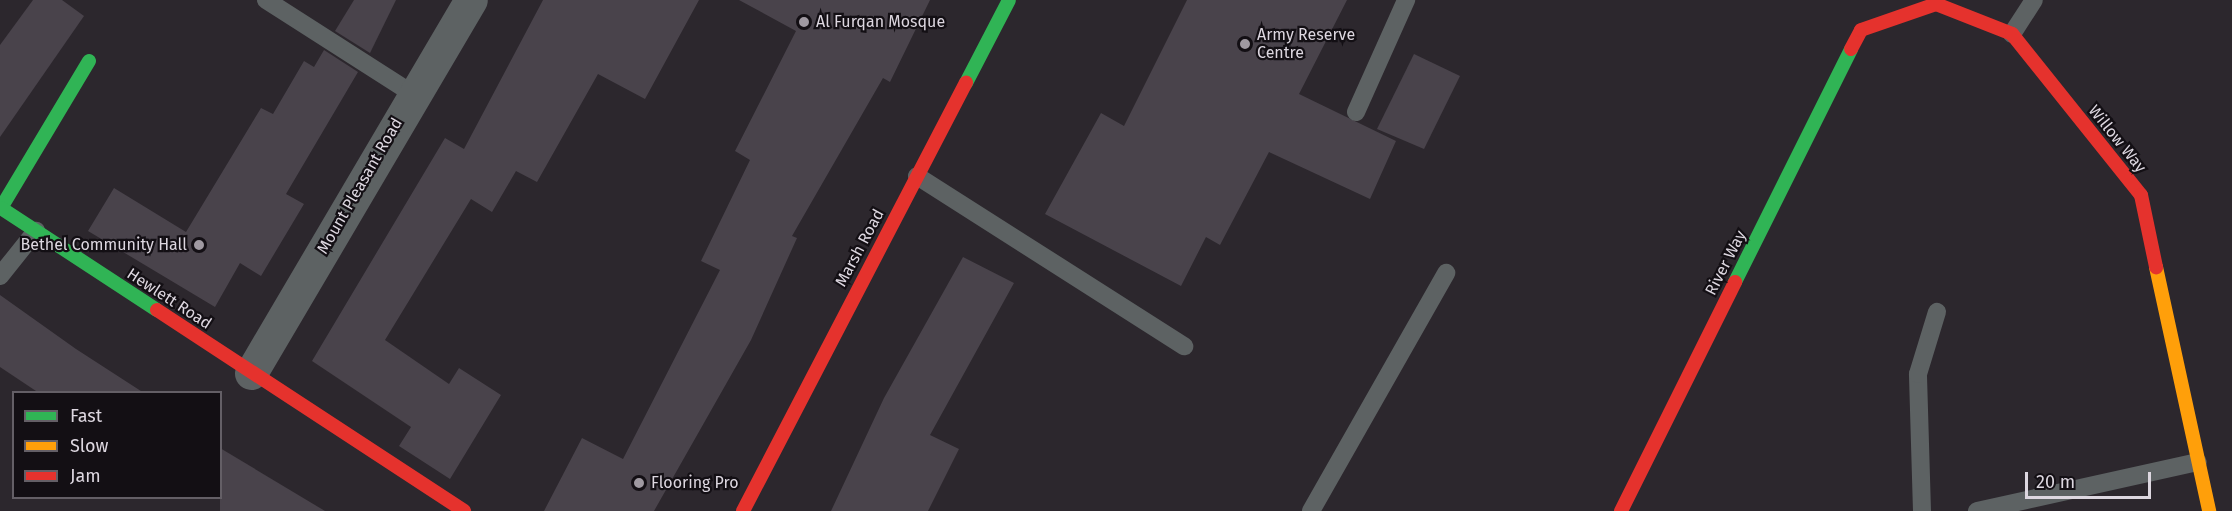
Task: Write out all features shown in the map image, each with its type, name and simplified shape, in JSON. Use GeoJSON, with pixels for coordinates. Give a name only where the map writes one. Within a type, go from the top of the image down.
{"type":"FeatureCollection","features":[{"type":"Feature","properties":{"kind":"street","name":"Mount Pleasant Road"},"geometry":{"type":"LineString","coordinates":[[251,373],[413,94],[471,0]]}},
{"type":"Feature","properties":{"kind":"street","name":"Marsh Road"},"geometry":{"type":"LineString","coordinates":[[743,511],[1009,0]]}},
{"type":"Feature","properties":{"kind":"street","name":"Willow Way"},"geometry":{"type":"LineString","coordinates":[[1861,30],[1936,4],[2012,34],[2141,195],[2209,511]]}},
{"type":"Feature","properties":{"kind":"street","name":"River Way"},"geometry":{"type":"LineString","coordinates":[[1621,511],[1861,30]]}},
{"type":"Feature","properties":{"kind":"street","name":"Hewlett Road"},"geometry":{"type":"LineString","coordinates":[[89,61],[0,208],[464,511]]}},
{"type":"Feature","properties":{"kind":"lane"},"geometry":{"type":"LineString","coordinates":[[266,0],[413,94]]}},
{"type":"Feature","properties":{"kind":"lane"},"geometry":{"type":"LineString","coordinates":[[1356,112],[1406,0]]}},
{"type":"Feature","properties":{"kind":"lane"},"geometry":{"type":"LineString","coordinates":[[2012,34],[2034,0]]}},
{"type":"Feature","properties":{"kind":"lane"},"geometry":{"type":"LineString","coordinates":[[917,176],[1184,346]]}},
{"type":"Feature","properties":{"kind":"lane"},"geometry":{"type":"LineString","coordinates":[[0,276],[36,231]]}},
{"type":"Feature","properties":{"kind":"lane"},"geometry":{"type":"LineString","coordinates":[[1311,511],[1446,273]]}},
{"type":"Feature","properties":{"kind":"lane"},"geometry":{"type":"LineString","coordinates":[[1922,511],[1918,374],[1937,312]]}},
{"type":"Feature","properties":{"kind":"lane"},"geometry":{"type":"LineString","coordinates":[[1977,511],[2198,462]]}},
{"type":"Feature","properties":{"kind":"building"},"geometry":{"type":"Polygon","coordinates":[[[33,0],[62,0],[84,16],[0,137],[0,45],[33,0]]]}},
{"type":"Feature","properties":{"kind":"building"},"geometry":{"type":"Polygon","coordinates":[[[354,0],[396,0],[370,53],[335,31],[354,0]]]}},
{"type":"Feature","properties":{"kind":"building"},"geometry":{"type":"Polygon","coordinates":[[[543,0],[699,0],[645,99],[598,74],[537,182],[516,171],[492,212],[471,199],[385,340],[449,384],[459,368],[501,395],[450,479],[399,446],[411,427],[312,361],[445,138],[464,149],[543,0]]]}},
{"type":"Feature","properties":{"kind":"building"},"geometry":{"type":"Polygon","coordinates":[[[739,0],[930,0],[890,82],[883,78],[792,236],[797,238],[751,340],[654,511],[544,511],[582,438],[623,459],[720,270],[701,261],[750,160],[735,151],[796,31],[739,0]]]}},
{"type":"Feature","properties":{"kind":"building"},"geometry":{"type":"Polygon","coordinates":[[[1187,0],[1347,0],[1299,94],[1396,141],[1370,199],[1269,152],[1220,245],[1206,237],[1181,286],[1045,214],[1101,113],[1124,126],[1187,0]]]}},
{"type":"Feature","properties":{"kind":"building"},"geometry":{"type":"Polygon","coordinates":[[[324,50],[358,72],[286,194],[304,204],[261,276],[240,263],[215,307],[88,231],[114,188],[186,232],[261,108],[273,114],[304,61],[314,67],[324,50]]]}},
{"type":"Feature","properties":{"kind":"building"},"geometry":{"type":"Polygon","coordinates":[[[1414,54],[1460,76],[1424,149],[1377,129],[1414,54]]]}},
{"type":"Feature","properties":{"kind":"building"},"geometry":{"type":"Polygon","coordinates":[[[963,257],[1014,283],[930,435],[959,449],[928,511],[831,511],[884,398],[963,257]]]}},
{"type":"Feature","properties":{"kind":"building"},"geometry":{"type":"Polygon","coordinates":[[[0,295],[76,349],[141,391],[36,391],[0,367],[0,295]]]}},
{"type":"Feature","properties":{"kind":"building"},"geometry":{"type":"Polygon","coordinates":[[[222,449],[325,511],[220,511],[222,449]]]}},
{"type":"Feature","properties":{"kind":"traffic: fast"},"geometry":{"type":"LineString","coordinates":[[966,83],[1009,0]]}},
{"type":"Feature","properties":{"kind":"traffic: fast"},"geometry":{"type":"LineString","coordinates":[[1735,282],[1851,49]]}},
{"type":"Feature","properties":{"kind":"traffic: fast"},"geometry":{"type":"LineString","coordinates":[[89,61],[1,208],[157,310]]}},
{"type":"Feature","properties":{"kind":"traffic: slow"},"geometry":{"type":"LineString","coordinates":[[2156,267],[2209,511]]}},
{"type":"Feature","properties":{"kind":"traffic: jam"},"geometry":{"type":"LineString","coordinates":[[1851,49],[1861,30],[1936,4],[2012,34],[2141,195],[2156,267]]}},
{"type":"Feature","properties":{"kind":"traffic: jam"},"geometry":{"type":"LineString","coordinates":[[743,511],[966,83]]}},
{"type":"Feature","properties":{"kind":"traffic: jam"},"geometry":{"type":"LineString","coordinates":[[1621,511],[1735,282]]}},
{"type":"Feature","properties":{"kind":"traffic: jam"},"geometry":{"type":"LineString","coordinates":[[157,310],[464,511]]}},
{"type":"Feature","properties":{"kind":"place","name":"Al Furqan Mosque"},"geometry":{"type":"Point","coordinates":[804,22]}},
{"type":"Feature","properties":{"kind":"place","name":"Army Reserve Centre"},"geometry":{"type":"Point","coordinates":[1245,44]}},
{"type":"Feature","properties":{"kind":"place","name":"Bethel Community Hall"},"geometry":{"type":"Point","coordinates":[199,245]}},
{"type":"Feature","properties":{"kind":"place","name":"Flooring Pro"},"geometry":{"type":"Point","coordinates":[639,483]}}]}
